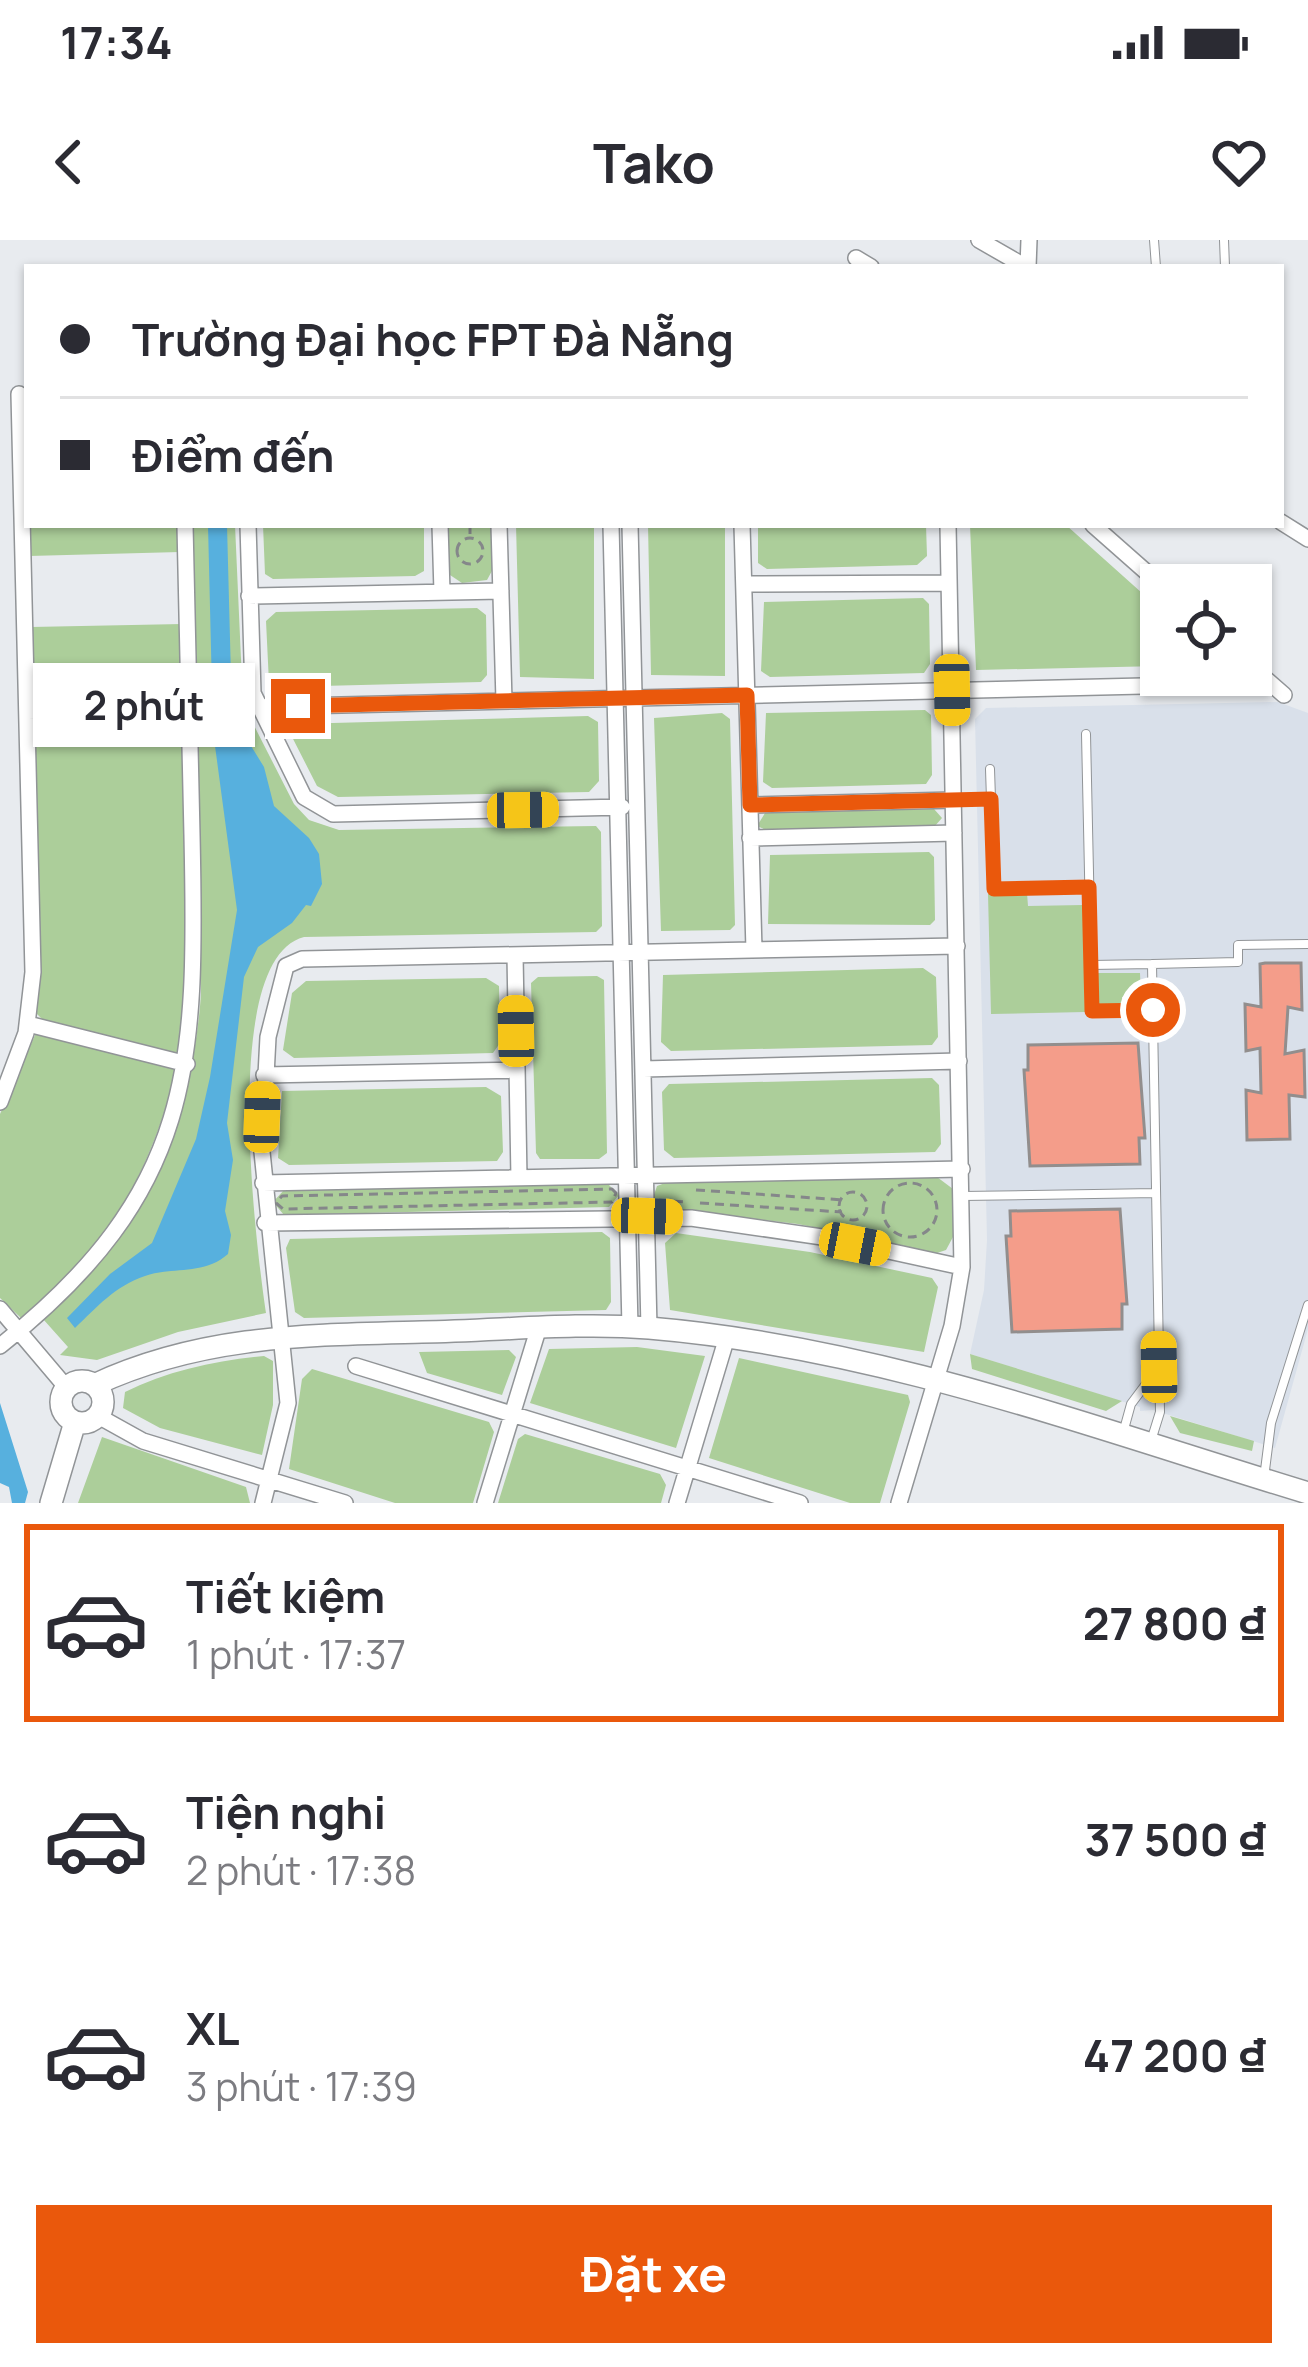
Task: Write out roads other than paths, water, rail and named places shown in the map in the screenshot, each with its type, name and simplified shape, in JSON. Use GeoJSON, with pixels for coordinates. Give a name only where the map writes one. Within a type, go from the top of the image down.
{"type":"FeatureCollection","features":[{"type":"Feature","properties":{"kind":"street"},"geometry":{"type":"LineString","coordinates":[[979,240],[1022,264]]}},
{"type":"Feature","properties":{"kind":"street"},"geometry":{"type":"LineString","coordinates":[[0,394],[23,394],[24,457]]}},
{"type":"Feature","properties":{"kind":"street"},"geometry":{"type":"LineString","coordinates":[[1286,525],[1308,523]]}},
{"type":"Feature","properties":{"kind":"street"},"geometry":{"type":"LineString","coordinates":[[1286,525],[1308,538]]}},
{"type":"Feature","properties":{"kind":"street"},"geometry":{"type":"LineString","coordinates":[[0,1102],[28,1024],[33,972],[25,528]]}},
{"type":"Feature","properties":{"kind":"street"},"geometry":{"type":"LineString","coordinates":[[0,1346],[75,1279],[129,1210],[166,1135],[187,1064],[195,982],[185,528]]}},
{"type":"Feature","properties":{"kind":"street"},"geometry":{"type":"LineString","coordinates":[[248,528],[250,677],[257,707],[304,797],[325,813],[637,807]]}},
{"type":"Feature","properties":{"kind":"street"},"geometry":{"type":"LineString","coordinates":[[440,528],[442,592]]}},
{"type":"Feature","properties":{"kind":"street"},"geometry":{"type":"LineString","coordinates":[[500,528],[504,701]]}},
{"type":"Feature","properties":{"kind":"street"},"geometry":{"type":"LineString","coordinates":[[611,528],[627,1216],[640,1328]]}},
{"type":"Feature","properties":{"kind":"street"},"geometry":{"type":"LineString","coordinates":[[630,528],[647,1216],[640,1328]]}},
{"type":"Feature","properties":{"kind":"street"},"geometry":{"type":"LineString","coordinates":[[742,528],[754,950]]}},
{"type":"Feature","properties":{"kind":"street"},"geometry":{"type":"LineString","coordinates":[[899,1503],[937,1379],[962,1268],[948,528]]}},
{"type":"Feature","properties":{"kind":"street"},"geometry":{"type":"LineString","coordinates":[[1096,528],[1140,566]]}},
{"type":"Feature","properties":{"kind":"street"},"geometry":{"type":"LineString","coordinates":[[744,584],[949,583]]}},
{"type":"Feature","properties":{"kind":"street"},"geometry":{"type":"LineString","coordinates":[[249,596],[501,591]]}},
{"type":"Feature","properties":{"kind":"street"},"geometry":{"type":"LineString","coordinates":[[1272,685],[1284,695]]}},
{"type":"Feature","properties":{"kind":"street"},"geometry":{"type":"LineString","coordinates":[[257,707],[1140,686]]}},
{"type":"Feature","properties":{"kind":"street"},"geometry":{"type":"LineString","coordinates":[[28,711],[189,708]]}},
{"type":"Feature","properties":{"kind":"street"},"geometry":{"type":"LineString","coordinates":[[750,805],[954,800]]}},
{"type":"Feature","properties":{"kind":"street"},"geometry":{"type":"LineString","coordinates":[[751,838],[955,833]]}},
{"type":"Feature","properties":{"kind":"street"},"geometry":{"type":"LineString","coordinates":[[263,1503],[288,1403],[262,1183],[264,1075],[276,988],[291,963],[957,946]]}},
{"type":"Feature","properties":{"kind":"street"},"geometry":{"type":"LineString","coordinates":[[509,1185],[517,1070],[515,955]]}},
{"type":"Feature","properties":{"kind":"street"},"geometry":{"type":"LineString","coordinates":[[28,1024],[187,1064]]}},
{"type":"Feature","properties":{"kind":"street"},"geometry":{"type":"LineString","coordinates":[[643,1069],[959,1061]]}},
{"type":"Feature","properties":{"kind":"street"},"geometry":{"type":"LineString","coordinates":[[264,1075],[517,1070]]}},
{"type":"Feature","properties":{"kind":"street"},"geometry":{"type":"LineString","coordinates":[[262,1183],[509,1185],[646,1175],[962,1169]]}},
{"type":"Feature","properties":{"kind":"street"},"geometry":{"type":"LineString","coordinates":[[265,1223],[647,1216],[780,1229],[962,1268]]}},
{"type":"Feature","properties":{"kind":"street"},"geometry":{"type":"LineString","coordinates":[[0,1309],[66,1387]]}},
{"type":"Feature","properties":{"kind":"street"},"geometry":{"type":"LineString","coordinates":[[75,1422],[61,1407],[66,1387],[78,1381],[94,1385],[183,1351],[282,1335],[640,1328],[727,1337],[937,1379],[1308,1493]]}},
{"type":"Feature","properties":{"kind":"street"},"geometry":{"type":"LineString","coordinates":[[485,1503],[538,1330]]}},
{"type":"Feature","properties":{"kind":"street"},"geometry":{"type":"LineString","coordinates":[[676,1503],[727,1337]]}},
{"type":"Feature","properties":{"kind":"street"},"geometry":{"type":"LineString","coordinates":[[356,1366],[800,1503]]}},
{"type":"Feature","properties":{"kind":"street"},"geometry":{"type":"LineString","coordinates":[[94,1385],[103,1400],[98,1416]]}},
{"type":"Feature","properties":{"kind":"street"},"geometry":{"type":"LineString","coordinates":[[75,1422],[98,1416],[143,1441],[345,1503]]}},
{"type":"Feature","properties":{"kind":"street"},"geometry":{"type":"LineString","coordinates":[[51,1503],[75,1422]]}},
{"type":"Feature","properties":{"kind":"lane"},"geometry":{"type":"LineString","coordinates":[[1086,734],[1092,1011],[1153,1010]]}},
{"type":"Feature","properties":{"kind":"lane"},"geometry":{"type":"LineString","coordinates":[[990,769],[994,889],[1089,887]]}},
{"type":"Feature","properties":{"kind":"lane"},"geometry":{"type":"LineString","coordinates":[[954,800],[991,799]]}},
{"type":"Feature","properties":{"kind":"lane"},"geometry":{"type":"LineString","coordinates":[[1090,964],[1238,962],[1238,945],[1308,944]]}},
{"type":"Feature","properties":{"kind":"lane"},"geometry":{"type":"LineString","coordinates":[[1150,1445],[1160,1412],[1152,964]]}},
{"type":"Feature","properties":{"kind":"lane"},"geometry":{"type":"LineString","coordinates":[[962,1196],[1156,1193]]}},
{"type":"Feature","properties":{"kind":"lane"},"geometry":{"type":"LineString","coordinates":[[1264,1480],[1270,1423],[1308,1305]]}},
{"type":"Feature","properties":{"kind":"lane"},"geometry":{"type":"LineString","coordinates":[[1122,1436],[1132,1404],[1159,1367]]}},
{"type":"Feature","properties":{"kind":"water"},"geometry":{"type":"Polygon","coordinates":[[[208,528],[227,528],[232,715],[264,767],[274,806],[309,838],[319,854],[322,884],[311,906],[306,905],[292,923],[258,947],[244,977],[227,1123],[233,1160],[225,1211],[231,1235],[228,1254],[209,1265],[134,1280],[75,1328],[67,1318],[110,1274],[152,1243],[196,1139],[237,910],[213,731],[208,528]]]}},
{"type":"Feature","properties":{"kind":"water"},"geometry":{"type":"Polygon","coordinates":[[[0,1403],[28,1492],[25,1503],[12,1503],[9,1487],[0,1483],[0,1403]]]}}]}
